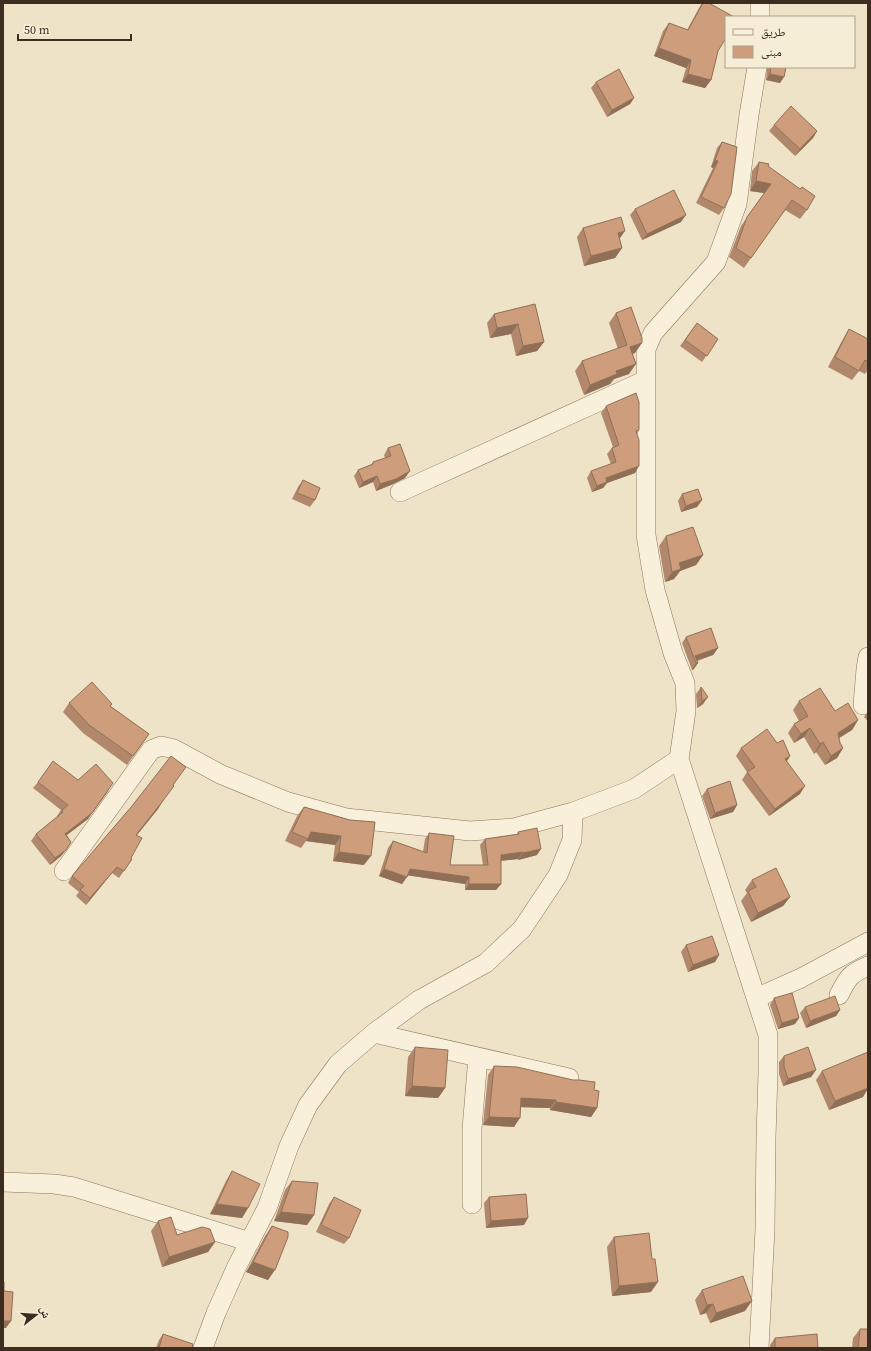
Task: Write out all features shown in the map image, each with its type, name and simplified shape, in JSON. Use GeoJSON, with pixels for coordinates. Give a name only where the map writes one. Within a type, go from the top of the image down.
{"type":"FeatureCollection","features":[{"type":"Feature","properties":{"kind":"street"},"geometry":{"type":"LineString","coordinates":[[760,3],[760,16]]}},
{"type":"Feature","properties":{"kind":"street"},"geometry":{"type":"LineString","coordinates":[[757,68],[737,204],[722,248],[716,262],[653,333],[648,341],[646,349],[646,535],[655,590],[673,653],[685,683],[686,711],[679,759],[768,1036],[765,1229],[759,1348]]}},
{"type":"Feature","properties":{"kind":"street"},"geometry":{"type":"LineString","coordinates":[[400,492],[646,380]]}},
{"type":"Feature","properties":{"kind":"street"},"geometry":{"type":"LineString","coordinates":[[863,705],[868,657]]}},
{"type":"Feature","properties":{"kind":"street"},"geometry":{"type":"LineString","coordinates":[[64,871],[151,750],[161,746],[174,749],[220,774],[288,802],[346,818],[470,831],[514,828],[573,812],[634,789],[679,759]]}},
{"type":"Feature","properties":{"kind":"street"},"geometry":{"type":"LineString","coordinates":[[203,1348],[237,1266],[267,1208],[289,1146],[308,1105],[338,1064],[374,1033],[419,1000],[486,963],[522,929],[558,875],[572,840],[573,812]]}},
{"type":"Feature","properties":{"kind":"street"},"geometry":{"type":"LineString","coordinates":[[756,998],[801,978],[868,942]]}},
{"type":"Feature","properties":{"kind":"street"},"geometry":{"type":"LineString","coordinates":[[839,995],[847,979],[855,972],[868,966]]}},
{"type":"Feature","properties":{"kind":"street"},"geometry":{"type":"LineString","coordinates":[[374,1033],[569,1078]]}},
{"type":"Feature","properties":{"kind":"street"},"geometry":{"type":"LineString","coordinates":[[472,1204],[472,1129],[478,1057]]}},
{"type":"Feature","properties":{"kind":"street"},"geometry":{"type":"LineString","coordinates":[[3,1182],[54,1184],[74,1187],[250,1242]]}},
{"type":"Feature","properties":{"kind":"building"},"geometry":{"type":"Polygon","coordinates":[[[703,3],[709,3],[732,16],[725,16],[725,40],[718,51],[711,80],[688,74],[691,60],[659,48],[669,23],[688,30],[703,3]]]}},
{"type":"Feature","properties":{"kind":"building"},"geometry":{"type":"Polygon","coordinates":[[[771,68],[786,68],[784,77],[770,74],[771,68]]]}},
{"type":"Feature","properties":{"kind":"building"},"geometry":{"type":"Polygon","coordinates":[[[619,69],[634,98],[612,110],[596,82],[619,69]]]}},
{"type":"Feature","properties":{"kind":"building"},"geometry":{"type":"Polygon","coordinates":[[[791,106],[817,131],[800,149],[774,125],[791,106]]]}},
{"type":"Feature","properties":{"kind":"building"},"geometry":{"type":"Polygon","coordinates":[[[722,142],[737,147],[731,194],[724,208],[701,197],[718,161],[715,160],[722,142]]]}},
{"type":"Feature","properties":{"kind":"building"},"geometry":{"type":"Polygon","coordinates":[[[759,162],[769,164],[768,166],[800,189],[802,187],[815,196],[807,210],[792,200],[751,258],[736,248],[747,217],[771,184],[756,181],[759,162]]]}},
{"type":"Feature","properties":{"kind":"building"},"geometry":{"type":"Polygon","coordinates":[[[674,190],[686,215],[647,234],[635,209],[674,190]]]}},
{"type":"Feature","properties":{"kind":"building"},"geometry":{"type":"Polygon","coordinates":[[[621,217],[625,231],[618,233],[622,248],[591,256],[583,228],[621,217]]]}},
{"type":"Feature","properties":{"kind":"building"},"geometry":{"type":"Polygon","coordinates":[[[535,304],[544,342],[523,346],[518,324],[497,328],[494,314],[535,304]]]}},
{"type":"Feature","properties":{"kind":"building"},"geometry":{"type":"Polygon","coordinates":[[[631,307],[642,338],[642,343],[630,347],[636,364],[616,371],[617,374],[590,385],[582,361],[627,345],[616,313],[631,307]]]}},
{"type":"Feature","properties":{"kind":"building"},"geometry":{"type":"Polygon","coordinates":[[[697,323],[718,339],[707,356],[685,340],[697,323]]]}},
{"type":"Feature","properties":{"kind":"building"},"geometry":{"type":"Polygon","coordinates":[[[849,329],[868,339],[868,362],[865,360],[859,371],[835,357],[849,329]]]}},
{"type":"Feature","properties":{"kind":"building"},"geometry":{"type":"Polygon","coordinates":[[[636,393],[639,402],[639,430],[636,431],[639,440],[639,466],[606,478],[607,482],[597,486],[591,471],[616,462],[612,448],[619,445],[606,406],[636,393]]]}},
{"type":"Feature","properties":{"kind":"building"},"geometry":{"type":"Polygon","coordinates":[[[400,444],[410,471],[396,479],[380,484],[377,476],[363,482],[358,470],[373,464],[373,462],[391,456],[388,448],[400,444]]]}},
{"type":"Feature","properties":{"kind":"building"},"geometry":{"type":"Polygon","coordinates":[[[303,480],[320,488],[315,500],[297,493],[303,480]]]}},
{"type":"Feature","properties":{"kind":"building"},"geometry":{"type":"Polygon","coordinates":[[[698,489],[702,500],[686,506],[682,494],[698,489]]]}},
{"type":"Feature","properties":{"kind":"building"},"geometry":{"type":"Polygon","coordinates":[[[693,527],[703,555],[679,563],[681,569],[672,572],[666,536],[693,527]]]}},
{"type":"Feature","properties":{"kind":"building"},"geometry":{"type":"Polygon","coordinates":[[[711,628],[718,648],[695,656],[698,663],[696,663],[686,637],[711,628]]]}},
{"type":"Feature","properties":{"kind":"building"},"geometry":{"type":"Polygon","coordinates":[[[92,682],[112,704],[110,706],[149,734],[133,756],[89,725],[69,703],[92,682]]]}},
{"type":"Feature","properties":{"kind":"building"},"geometry":{"type":"Polygon","coordinates":[[[701,687],[708,697],[702,701],[701,687]]]}},
{"type":"Feature","properties":{"kind":"building"},"geometry":{"type":"Polygon","coordinates":[[[820,688],[835,711],[848,703],[858,720],[838,733],[840,743],[843,748],[831,756],[823,742],[820,744],[810,728],[801,734],[794,724],[808,716],[799,701],[820,688]]]}},
{"type":"Feature","properties":{"kind":"building"},"geometry":{"type":"Polygon","coordinates":[[[767,729],[777,743],[783,740],[790,756],[785,759],[805,786],[775,809],[747,772],[755,767],[741,748],[767,729]]]}},
{"type":"Feature","properties":{"kind":"building"},"geometry":{"type":"Polygon","coordinates":[[[171,756],[186,767],[173,785],[174,786],[136,835],[142,838],[131,858],[132,859],[124,871],[117,867],[90,898],[80,890],[84,886],[72,876],[132,806],[171,756]]]}},
{"type":"Feature","properties":{"kind":"building"},"geometry":{"type":"Polygon","coordinates":[[[53,761],[78,780],[96,764],[113,783],[92,813],[65,834],[71,842],[66,850],[55,858],[36,834],[63,812],[62,810],[68,805],[38,782],[53,761]]]}},
{"type":"Feature","properties":{"kind":"building"},"geometry":{"type":"Polygon","coordinates":[[[730,781],[737,805],[715,813],[707,789],[730,781]]]}},
{"type":"Feature","properties":{"kind":"building"},"geometry":{"type":"Polygon","coordinates":[[[304,807],[350,820],[375,822],[371,856],[339,852],[341,836],[311,832],[308,839],[292,832],[304,807]]]}},
{"type":"Feature","properties":{"kind":"building"},"geometry":{"type":"Polygon","coordinates":[[[537,828],[541,849],[523,853],[501,855],[501,884],[469,884],[469,877],[410,869],[407,877],[384,869],[393,841],[427,853],[429,833],[454,836],[450,865],[488,865],[485,839],[519,834],[518,832],[537,828]]]}},
{"type":"Feature","properties":{"kind":"building"},"geometry":{"type":"Polygon","coordinates":[[[776,868],[790,897],[758,913],[748,891],[756,887],[752,880],[776,868]]]}},
{"type":"Feature","properties":{"kind":"building"},"geometry":{"type":"Polygon","coordinates":[[[712,936],[719,955],[693,965],[686,945],[712,936]]]}},
{"type":"Feature","properties":{"kind":"building"},"geometry":{"type":"Polygon","coordinates":[[[792,993],[799,1018],[782,1023],[774,998],[792,993]]]}},
{"type":"Feature","properties":{"kind":"building"},"geometry":{"type":"Polygon","coordinates":[[[835,996],[840,1010],[810,1021],[805,1007],[835,996]]]}},
{"type":"Feature","properties":{"kind":"building"},"geometry":{"type":"Polygon","coordinates":[[[415,1047],[448,1050],[445,1088],[412,1086],[415,1047]]]}},
{"type":"Feature","properties":{"kind":"building"},"geometry":{"type":"Polygon","coordinates":[[[808,1047],[816,1070],[788,1079],[784,1067],[784,1056],[808,1047]]]}},
{"type":"Feature","properties":{"kind":"building"},"geometry":{"type":"Polygon","coordinates":[[[868,1052],[868,1088],[835,1101],[822,1071],[868,1052]]]}},
{"type":"Feature","properties":{"kind":"building"},"geometry":{"type":"Polygon","coordinates":[[[494,1066],[517,1067],[573,1080],[595,1082],[594,1090],[599,1091],[597,1108],[556,1102],[556,1100],[521,1098],[520,1118],[489,1117],[494,1066]]]}},
{"type":"Feature","properties":{"kind":"building"},"geometry":{"type":"Polygon","coordinates":[[[232,1171],[260,1184],[248,1208],[217,1204],[232,1171]]]}},
{"type":"Feature","properties":{"kind":"building"},"geometry":{"type":"Polygon","coordinates":[[[292,1181],[318,1183],[314,1215],[281,1212],[292,1181]]]}},
{"type":"Feature","properties":{"kind":"building"},"geometry":{"type":"Polygon","coordinates":[[[526,1194],[528,1218],[491,1221],[489,1197],[526,1194]]]}},
{"type":"Feature","properties":{"kind":"building"},"geometry":{"type":"Polygon","coordinates":[[[334,1197],[361,1210],[349,1238],[321,1225],[334,1197]]]}},
{"type":"Feature","properties":{"kind":"building"},"geometry":{"type":"Polygon","coordinates":[[[171,1217],[177,1235],[202,1227],[210,1229],[215,1242],[169,1257],[158,1221],[171,1217]]]}},
{"type":"Feature","properties":{"kind":"building"},"geometry":{"type":"Polygon","coordinates":[[[272,1226],[288,1232],[288,1237],[275,1270],[253,1262],[272,1226]]]}},
{"type":"Feature","properties":{"kind":"building"},"geometry":{"type":"Polygon","coordinates":[[[649,1233],[652,1259],[655,1259],[658,1282],[619,1286],[614,1237],[649,1233]]]}},
{"type":"Feature","properties":{"kind":"building"},"geometry":{"type":"Polygon","coordinates":[[[743,1276],[752,1301],[716,1313],[713,1304],[707,1305],[702,1290],[743,1276]]]}},
{"type":"Feature","properties":{"kind":"building"},"geometry":{"type":"Polygon","coordinates":[[[3,1282],[4,1291],[13,1292],[11,1321],[3,1321],[3,1282]]]}},
{"type":"Feature","properties":{"kind":"building"},"geometry":{"type":"Polygon","coordinates":[[[860,1329],[868,1329],[868,1348],[858,1348],[860,1329]]]}},
{"type":"Feature","properties":{"kind":"building"},"geometry":{"type":"Polygon","coordinates":[[[163,1334],[193,1344],[192,1348],[159,1348],[163,1334]]]}},
{"type":"Feature","properties":{"kind":"building"},"geometry":{"type":"Polygon","coordinates":[[[817,1334],[818,1348],[775,1348],[775,1338],[817,1334]]]}}]}
